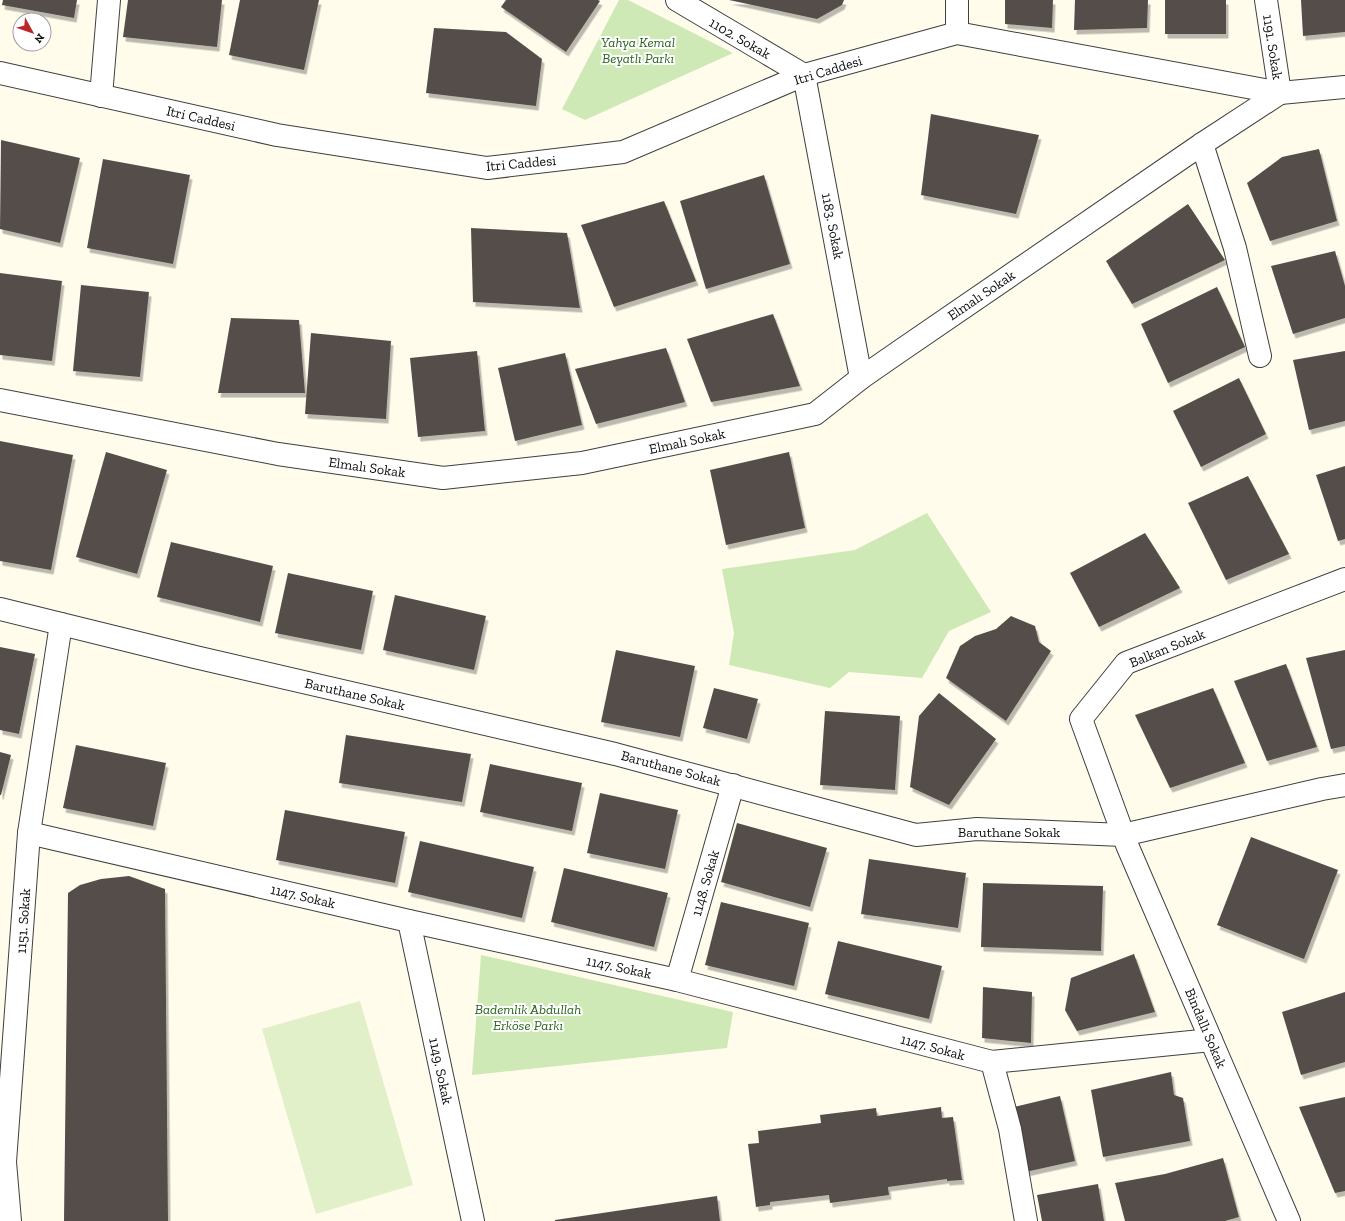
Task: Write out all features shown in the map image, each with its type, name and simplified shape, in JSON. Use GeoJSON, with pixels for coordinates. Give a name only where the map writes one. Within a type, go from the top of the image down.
{"type":"FeatureCollection","features":[{"type":"Feature","properties":{"kind":"street"},"geometry":{"type":"LineString","coordinates":[[101,96],[109,0]]}},
{"type":"Feature","properties":{"kind":"street","name":"1102. Sokak"},"geometry":{"type":"LineString","coordinates":[[676,0],[804,75]]}},
{"type":"Feature","properties":{"kind":"street"},"geometry":{"type":"LineString","coordinates":[[957,0],[957,33],[1280,93],[1345,87]]}},
{"type":"Feature","properties":{"kind":"street","name":"1191. Sokak"},"geometry":{"type":"LineString","coordinates":[[1266,0],[1280,93]]}},
{"type":"Feature","properties":{"kind":"street","name":"Itri Caddesi"},"geometry":{"type":"LineString","coordinates":[[0,73],[277,135],[487,168],[622,152],[804,75],[957,33]]}},
{"type":"Feature","properties":{"kind":"street","name":"1183. Sokak"},"geometry":{"type":"LineString","coordinates":[[804,75],[861,378]]}},
{"type":"Feature","properties":{"kind":"street","name":"Elmalı Sokak"},"geometry":{"type":"LineString","coordinates":[[0,400],[278,454],[443,478],[582,463],[815,414],[861,378],[1202,144],[1280,93]]}},
{"type":"Feature","properties":{"kind":"street"},"geometry":{"type":"LineString","coordinates":[[1202,144],[1235,248],[1260,356]]}},
{"type":"Feature","properties":{"kind":"street","name":"Balkan Sokak"},"geometry":{"type":"LineString","coordinates":[[1123,835],[1081,719],[1126,663],[1345,579]]}},
{"type":"Feature","properties":{"kind":"street","name":"Baruthane Sokak"},"geometry":{"type":"LineString","coordinates":[[0,608],[195,658],[615,754],[916,836],[977,829],[1123,835],[1345,785]]}},
{"type":"Feature","properties":{"kind":"street","name":"1151. Sokak"},"geometry":{"type":"LineString","coordinates":[[10,1221],[6,1162],[8,1009],[29,833],[61,624]]}},
{"type":"Feature","properties":{"kind":"street","name":"1148. Sokak"},"geometry":{"type":"LineString","coordinates":[[677,980],[733,785]]}},
{"type":"Feature","properties":{"kind":"street","name":"1147. Sokak"},"geometry":{"type":"LineString","coordinates":[[29,833],[409,921],[677,980],[992,1062],[1211,1040]]}},
{"type":"Feature","properties":{"kind":"street","name":"Bindallı Sokak"},"geometry":{"type":"LineString","coordinates":[[1123,835],[1289,1221]]}},
{"type":"Feature","properties":{"kind":"street","name":"1149. Sokak"},"geometry":{"type":"LineString","coordinates":[[409,921],[472,1221]]}},
{"type":"Feature","properties":{"kind":"street"},"geometry":{"type":"LineString","coordinates":[[992,1062],[1010,1129],[1026,1221]]}},
{"type":"Feature","properties":{"kind":"green space","name":"Yahya Kemal Beyatlı Parkı"},"geometry":{"type":"Polygon","coordinates":[[[619,0],[628,0],[733,53],[585,120],[562,109],[619,0]]]}},
{"type":"Feature","properties":{"kind":"green space"},"geometry":{"type":"Polygon","coordinates":[[[927,513],[991,612],[949,631],[922,678],[849,672],[830,688],[729,665],[734,633],[722,569],[855,550],[927,513]]]}},
{"type":"Feature","properties":{"kind":"green space","name":"Bademlik Abdullah Erköse Parkı"},"geometry":{"type":"Polygon","coordinates":[[[481,955],[733,1012],[727,1048],[472,1075],[481,955]]]}},
{"type":"Feature","properties":{"kind":"green space"},"geometry":{"type":"Polygon","coordinates":[[[360,1001],[413,1185],[316,1214],[262,1029],[360,1001]]]}},
{"type":"Feature","properties":{"kind":"building"},"geometry":{"type":"Polygon","coordinates":[[[3,0],[77,0],[74,18],[52,14],[52,12],[41,12],[2,5],[3,0]]]}},
{"type":"Feature","properties":{"kind":"building"},"geometry":{"type":"Polygon","coordinates":[[[128,0],[222,0],[217,47],[123,37],[128,0]]]}},
{"type":"Feature","properties":{"kind":"building"},"geometry":{"type":"Polygon","coordinates":[[[240,0],[319,0],[304,70],[229,55],[240,0]]]}},
{"type":"Feature","properties":{"kind":"building"},"geometry":{"type":"Polygon","coordinates":[[[506,0],[600,1],[566,52],[501,7],[506,0]]]}},
{"type":"Feature","properties":{"kind":"building"},"geometry":{"type":"Polygon","coordinates":[[[729,0],[844,0],[842,5],[817,19],[729,0]]]}},
{"type":"Feature","properties":{"kind":"building"},"geometry":{"type":"Polygon","coordinates":[[[1005,0],[1053,0],[1052,28],[1005,24],[1005,0]]]}},
{"type":"Feature","properties":{"kind":"building"},"geometry":{"type":"Polygon","coordinates":[[[1075,0],[1148,0],[1147,28],[1074,30],[1075,0]]]}},
{"type":"Feature","properties":{"kind":"building"},"geometry":{"type":"Polygon","coordinates":[[[1165,0],[1226,0],[1226,34],[1165,34],[1165,0]]]}},
{"type":"Feature","properties":{"kind":"building"},"geometry":{"type":"Polygon","coordinates":[[[1301,0],[1345,0],[1345,32],[1303,36],[1301,0]]]}},
{"type":"Feature","properties":{"kind":"building"},"geometry":{"type":"Polygon","coordinates":[[[434,28],[506,32],[542,59],[536,106],[426,93],[434,28]]]}},
{"type":"Feature","properties":{"kind":"building"},"geometry":{"type":"Polygon","coordinates":[[[931,114],[1039,135],[1016,214],[921,195],[931,114]]]}},
{"type":"Feature","properties":{"kind":"building"},"geometry":{"type":"Polygon","coordinates":[[[1,140],[80,158],[60,243],[0,229],[1,140]]]}},
{"type":"Feature","properties":{"kind":"building"},"geometry":{"type":"Polygon","coordinates":[[[1319,149],[1337,221],[1270,241],[1247,183],[1282,157],[1319,149]]]}},
{"type":"Feature","properties":{"kind":"building"},"geometry":{"type":"Polygon","coordinates":[[[103,159],[190,175],[173,264],[87,248],[103,159]]]}},
{"type":"Feature","properties":{"kind":"building"},"geometry":{"type":"Polygon","coordinates":[[[764,175],[790,264],[706,289],[680,201],[764,175]]]}},
{"type":"Feature","properties":{"kind":"building"},"geometry":{"type":"Polygon","coordinates":[[[664,201],[696,281],[614,307],[581,225],[664,201]]]}},
{"type":"Feature","properties":{"kind":"building"},"geometry":{"type":"Polygon","coordinates":[[[1188,204],[1225,260],[1132,304],[1106,261],[1188,204]]]}},
{"type":"Feature","properties":{"kind":"building"},"geometry":{"type":"Polygon","coordinates":[[[471,228],[567,233],[580,308],[473,302],[471,228]]]}},
{"type":"Feature","properties":{"kind":"building"},"geometry":{"type":"Polygon","coordinates":[[[1335,251],[1345,286],[1345,318],[1293,334],[1271,266],[1335,251]]]}},
{"type":"Feature","properties":{"kind":"building"},"geometry":{"type":"Polygon","coordinates":[[[0,273],[62,281],[52,361],[0,355],[0,273]]]}},
{"type":"Feature","properties":{"kind":"building"},"geometry":{"type":"Polygon","coordinates":[[[81,285],[149,292],[140,377],[73,371],[81,285]]]}},
{"type":"Feature","properties":{"kind":"building"},"geometry":{"type":"Polygon","coordinates":[[[1217,287],[1245,347],[1168,383],[1141,324],[1217,287]]]}},
{"type":"Feature","properties":{"kind":"building"},"geometry":{"type":"Polygon","coordinates":[[[773,314],[800,386],[711,402],[687,339],[773,314]]]}},
{"type":"Feature","properties":{"kind":"building"},"geometry":{"type":"Polygon","coordinates":[[[231,318],[299,320],[305,393],[218,393],[231,318]]]}},
{"type":"Feature","properties":{"kind":"building"},"geometry":{"type":"Polygon","coordinates":[[[311,333],[391,341],[386,419],[305,414],[311,333]]]}},
{"type":"Feature","properties":{"kind":"building"},"geometry":{"type":"Polygon","coordinates":[[[666,348],[685,402],[596,424],[575,369],[666,348]]]}},
{"type":"Feature","properties":{"kind":"building"},"geometry":{"type":"Polygon","coordinates":[[[477,351],[485,431],[418,437],[410,358],[477,351]]]}},
{"type":"Feature","properties":{"kind":"building"},"geometry":{"type":"Polygon","coordinates":[[[1345,351],[1345,421],[1309,430],[1293,360],[1345,351]]]}},
{"type":"Feature","properties":{"kind":"building"},"geometry":{"type":"Polygon","coordinates":[[[565,353],[582,425],[515,441],[498,368],[565,353]]]}},
{"type":"Feature","properties":{"kind":"building"},"geometry":{"type":"Polygon","coordinates":[[[1239,378],[1266,434],[1201,467],[1173,411],[1239,378]]]}},
{"type":"Feature","properties":{"kind":"building"},"geometry":{"type":"Polygon","coordinates":[[[0,441],[73,455],[51,570],[0,561],[0,441]]]}},
{"type":"Feature","properties":{"kind":"building"},"geometry":{"type":"Polygon","coordinates":[[[106,452],[167,470],[137,574],[76,557],[106,452]]]}},
{"type":"Feature","properties":{"kind":"building"},"geometry":{"type":"Polygon","coordinates":[[[789,452],[805,528],[726,545],[710,470],[789,452]]]}},
{"type":"Feature","properties":{"kind":"building"},"geometry":{"type":"Polygon","coordinates":[[[1345,466],[1345,539],[1338,541],[1316,475],[1345,466]]]}},
{"type":"Feature","properties":{"kind":"building"},"geometry":{"type":"Polygon","coordinates":[[[1248,476],[1289,554],[1226,580],[1188,503],[1248,476]]]}},
{"type":"Feature","properties":{"kind":"building"},"geometry":{"type":"Polygon","coordinates":[[[1145,533],[1180,588],[1099,627],[1070,573],[1145,533]]]}},
{"type":"Feature","properties":{"kind":"building"},"geometry":{"type":"Polygon","coordinates":[[[171,542],[273,566],[260,622],[157,597],[171,542]]]}},
{"type":"Feature","properties":{"kind":"building"},"geometry":{"type":"Polygon","coordinates":[[[288,573],[373,591],[361,650],[275,633],[288,573]]]}},
{"type":"Feature","properties":{"kind":"building"},"geometry":{"type":"Polygon","coordinates":[[[395,595],[486,616],[474,670],[383,650],[395,595]]]}},
{"type":"Feature","properties":{"kind":"building"},"geometry":{"type":"Polygon","coordinates":[[[1011,616],[1035,626],[1039,642],[1051,651],[1006,721],[946,678],[960,646],[975,636],[996,629],[1011,616]]]}},
{"type":"Feature","properties":{"kind":"building"},"geometry":{"type":"Polygon","coordinates":[[[0,647],[35,654],[19,734],[0,730],[0,647]]]}},
{"type":"Feature","properties":{"kind":"building"},"geometry":{"type":"Polygon","coordinates":[[[616,650],[695,666],[680,737],[601,722],[616,650]]]}},
{"type":"Feature","properties":{"kind":"building"},"geometry":{"type":"Polygon","coordinates":[[[1345,650],[1345,746],[1331,749],[1306,658],[1345,650]]]}},
{"type":"Feature","properties":{"kind":"building"},"geometry":{"type":"Polygon","coordinates":[[[1286,664],[1317,747],[1267,761],[1234,681],[1286,664]]]}},
{"type":"Feature","properties":{"kind":"building"},"geometry":{"type":"Polygon","coordinates":[[[714,688],[758,699],[747,739],[703,728],[714,688]]]}},
{"type":"Feature","properties":{"kind":"building"},"geometry":{"type":"Polygon","coordinates":[[[1213,688],[1245,763],[1170,788],[1135,715],[1213,688]]]}},
{"type":"Feature","properties":{"kind":"building"},"geometry":{"type":"Polygon","coordinates":[[[939,693],[996,739],[949,805],[910,787],[919,716],[939,693]]]}},
{"type":"Feature","properties":{"kind":"building"},"geometry":{"type":"Polygon","coordinates":[[[825,711],[900,716],[895,790],[820,785],[825,711]]]}},
{"type":"Feature","properties":{"kind":"building"},"geometry":{"type":"Polygon","coordinates":[[[346,735],[471,754],[462,802],[339,783],[346,735]]]}},
{"type":"Feature","properties":{"kind":"building"},"geometry":{"type":"Polygon","coordinates":[[[76,745],[166,763],[153,826],[63,808],[76,745]]]}},
{"type":"Feature","properties":{"kind":"building"},"geometry":{"type":"Polygon","coordinates":[[[0,752],[11,755],[1,795],[0,795],[0,752]]]}},
{"type":"Feature","properties":{"kind":"building"},"geometry":{"type":"Polygon","coordinates":[[[490,764],[582,783],[572,831],[480,812],[490,764]]]}},
{"type":"Feature","properties":{"kind":"building"},"geometry":{"type":"Polygon","coordinates":[[[600,793],[678,810],[665,869],[587,853],[600,793]]]}},
{"type":"Feature","properties":{"kind":"building"},"geometry":{"type":"Polygon","coordinates":[[[285,810],[405,832],[395,883],[276,860],[285,810]]]}},
{"type":"Feature","properties":{"kind":"building"},"geometry":{"type":"Polygon","coordinates":[[[737,823],[827,848],[810,907],[721,882],[737,823]]]}},
{"type":"Feature","properties":{"kind":"building"},"geometry":{"type":"Polygon","coordinates":[[[1251,837],[1338,870],[1304,959],[1217,925],[1251,837]]]}},
{"type":"Feature","properties":{"kind":"building"},"geometry":{"type":"Polygon","coordinates":[[[420,841],[534,867],[522,918],[408,892],[420,841]]]}},
{"type":"Feature","properties":{"kind":"building"},"geometry":{"type":"Polygon","coordinates":[[[869,859],[966,873],[958,928],[861,914],[869,859]]]}},
{"type":"Feature","properties":{"kind":"building"},"geometry":{"type":"Polygon","coordinates":[[[564,868],[668,893],[654,947],[551,922],[564,868]]]}},
{"type":"Feature","properties":{"kind":"building"},"geometry":{"type":"Polygon","coordinates":[[[129,876],[165,889],[168,1221],[64,1221],[68,893],[80,885],[101,879],[129,876]]]}},
{"type":"Feature","properties":{"kind":"building"},"geometry":{"type":"Polygon","coordinates":[[[983,883],[1103,886],[1101,951],[981,947],[983,883]]]}},
{"type":"Feature","properties":{"kind":"building"},"geometry":{"type":"Polygon","coordinates":[[[721,902],[809,923],[794,986],[705,965],[721,902]]]}},
{"type":"Feature","properties":{"kind":"building"},"geometry":{"type":"Polygon","coordinates":[[[838,941],[942,966],[929,1019],[825,994],[838,941]]]}},
{"type":"Feature","properties":{"kind":"building"},"geometry":{"type":"Polygon","coordinates":[[[1134,954],[1155,1012],[1077,1031],[1065,1010],[1071,978],[1134,954]]]}},
{"type":"Feature","properties":{"kind":"building"},"geometry":{"type":"Polygon","coordinates":[[[983,987],[1032,992],[1031,1043],[982,1038],[983,987]]]}},
{"type":"Feature","properties":{"kind":"building"},"geometry":{"type":"Polygon","coordinates":[[[1345,992],[1345,1062],[1301,1075],[1282,1012],[1345,992]]]}},
{"type":"Feature","properties":{"kind":"building"},"geometry":{"type":"Polygon","coordinates":[[[1171,1072],[1174,1095],[1183,1098],[1190,1141],[1103,1157],[1091,1090],[1171,1072]]]}},
{"type":"Feature","properties":{"kind":"building"},"geometry":{"type":"Polygon","coordinates":[[[1060,1096],[1075,1161],[1021,1173],[1006,1109],[1060,1096]]]}},
{"type":"Feature","properties":{"kind":"building"},"geometry":{"type":"Polygon","coordinates":[[[1345,1097],[1345,1191],[1335,1193],[1299,1107],[1345,1097]]]}},
{"type":"Feature","properties":{"kind":"building"},"geometry":{"type":"Polygon","coordinates":[[[941,1107],[942,1118],[953,1117],[962,1180],[947,1181],[947,1179],[888,1187],[889,1195],[830,1203],[829,1195],[770,1202],[770,1205],[756,1207],[748,1144],[759,1143],[758,1131],[821,1123],[820,1115],[876,1108],[877,1116],[941,1107]]]}},
{"type":"Feature","properties":{"kind":"building"},"geometry":{"type":"Polygon","coordinates":[[[1223,1158],[1239,1217],[1225,1221],[1125,1221],[1115,1183],[1165,1174],[1223,1158]]]}},
{"type":"Feature","properties":{"kind":"building"},"geometry":{"type":"Polygon","coordinates":[[[1098,1184],[1104,1221],[1042,1221],[1037,1195],[1098,1184]]]}},
{"type":"Feature","properties":{"kind":"building"},"geometry":{"type":"Polygon","coordinates":[[[717,1196],[720,1221],[555,1221],[555,1220],[717,1196]]]}}]}
